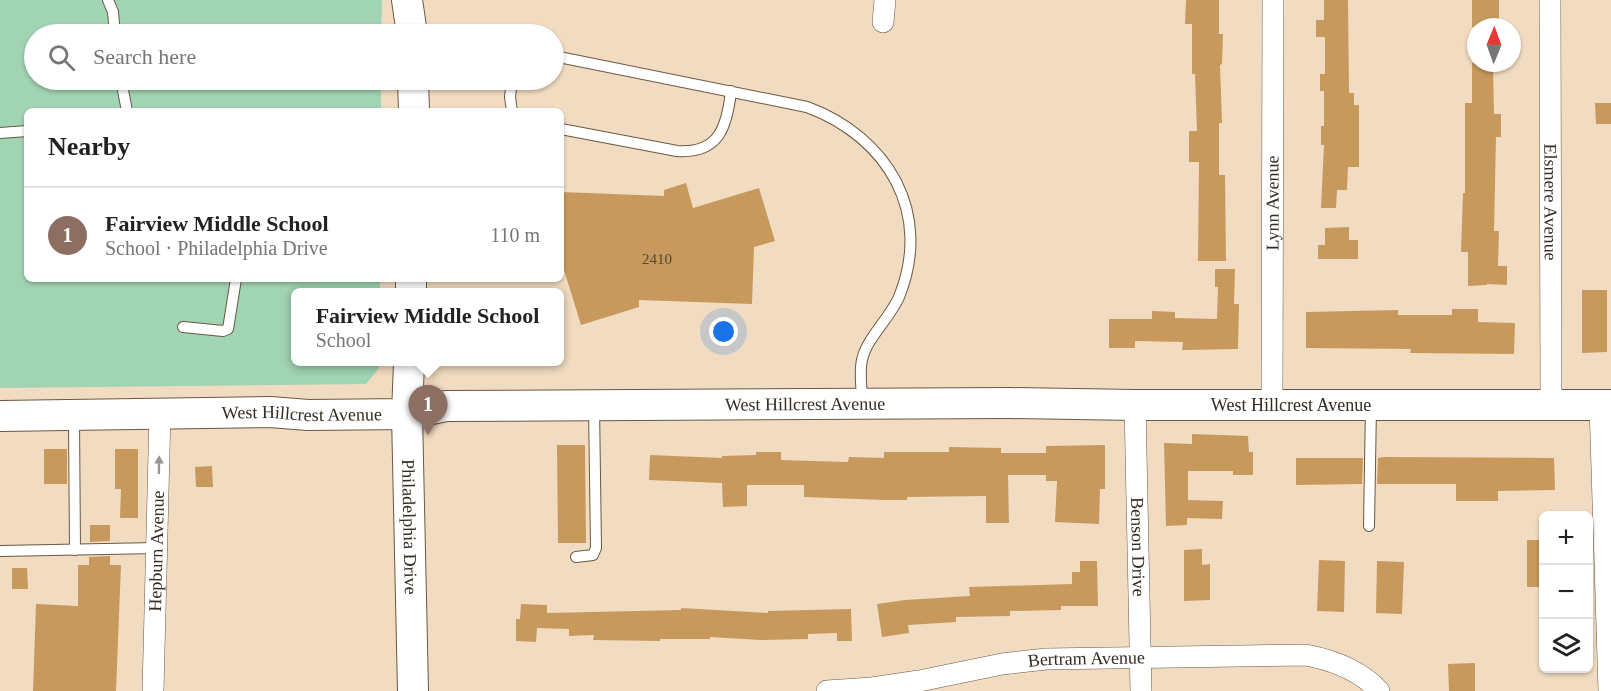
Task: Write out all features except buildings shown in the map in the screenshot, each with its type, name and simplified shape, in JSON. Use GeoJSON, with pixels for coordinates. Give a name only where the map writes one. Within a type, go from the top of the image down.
{"type":"FeatureCollection","features":[{"type":"Feature","properties":{"kind":"street"},"geometry":{"type":"LineString","coordinates":[[407,0],[411,24]]}},
{"type":"Feature","properties":{"kind":"street"},"geometry":{"type":"LineString","coordinates":[[883,22],[885,0]]}},
{"type":"Feature","properties":{"kind":"street","name":"Lynn Avenue"},"geometry":{"type":"LineString","coordinates":[[1272,405],[1273,0]]}},
{"type":"Feature","properties":{"kind":"street","name":"Elsmere Avenue"},"geometry":{"type":"LineString","coordinates":[[1551,0],[1551,405]]}},
{"type":"Feature","properties":{"kind":"street"},"geometry":{"type":"LineString","coordinates":[[413,90],[414,108]]}},
{"type":"Feature","properties":{"kind":"street","name":"Philadelphia Drive"},"geometry":{"type":"LineString","coordinates":[[409,366],[407,414],[413,691]]}},
{"type":"Feature","properties":{"kind":"street","name":"Benson Drive"},"geometry":{"type":"LineString","coordinates":[[1135,405],[1141,691]]}},
{"type":"Feature","properties":{"kind":"street"},"geometry":{"type":"LineString","coordinates":[[1606,405],[1609,691]]}},
{"type":"Feature","properties":{"kind":"street","name":"West Hillcrest Avenue"},"geometry":{"type":"LineString","coordinates":[[0,416],[160,413],[407,414],[446,406],[1606,405]]}},
{"type":"Feature","properties":{"kind":"street","name":"Hepburn Avenue"},"geometry":{"type":"LineString","coordinates":[[153,691],[160,413]]}},
{"type":"Feature","properties":{"kind":"street","name":"Bertram Avenue"},"geometry":{"type":"LineString","coordinates":[[826,691],[872,688],[1002,664],[1046,659],[1306,655],[1347,668],[1372,683],[1379,691]]}},
{"type":"Feature","properties":{"kind":"lane"},"geometry":{"type":"LineString","coordinates":[[108,0],[113,12],[114,24]]}},
{"type":"Feature","properties":{"kind":"lane"},"geometry":{"type":"LineString","coordinates":[[564,58],[796,105],[831,116],[865,140],[879,154],[898,187],[909,224],[910,246],[908,269],[898,299],[862,359],[861,404]]}},
{"type":"Feature","properties":{"kind":"lane"},"geometry":{"type":"LineString","coordinates":[[123,90],[126,108]]}},
{"type":"Feature","properties":{"kind":"lane"},"geometry":{"type":"LineString","coordinates":[[511,90],[512,108]]}},
{"type":"Feature","properties":{"kind":"lane"},"geometry":{"type":"LineString","coordinates":[[564,130],[693,152],[706,147],[719,137],[728,113],[732,91]]}},
{"type":"Feature","properties":{"kind":"lane"},"geometry":{"type":"LineString","coordinates":[[0,133],[24,131]]}},
{"type":"Feature","properties":{"kind":"lane"},"geometry":{"type":"LineString","coordinates":[[183,327],[223,331],[228,329],[236,282]]}},
{"type":"Feature","properties":{"kind":"lane"},"geometry":{"type":"LineString","coordinates":[[1370,526],[1371,405]]}},
{"type":"Feature","properties":{"kind":"lane"},"geometry":{"type":"LineString","coordinates":[[576,557],[592,555],[596,548],[594,406]]}},
{"type":"Feature","properties":{"kind":"lane"},"geometry":{"type":"LineString","coordinates":[[74,415],[75,550]]}},
{"type":"Feature","properties":{"kind":"lane"},"geometry":{"type":"LineString","coordinates":[[0,551],[157,549]]}},
{"type":"Feature","properties":{"kind":"green space"},"geometry":{"type":"Polygon","coordinates":[[[0,0],[382,0],[381,24],[24,24],[24,90],[381,90],[381,108],[24,108],[24,282],[380,282],[380,288],[291,288],[291,366],[379,366],[366,384],[0,388],[0,0]]]}},
{"type":"Feature","properties":{"kind":"place","name":"Fairview Middle School"},"geometry":{"type":"Point","coordinates":[428,435]}}]}
